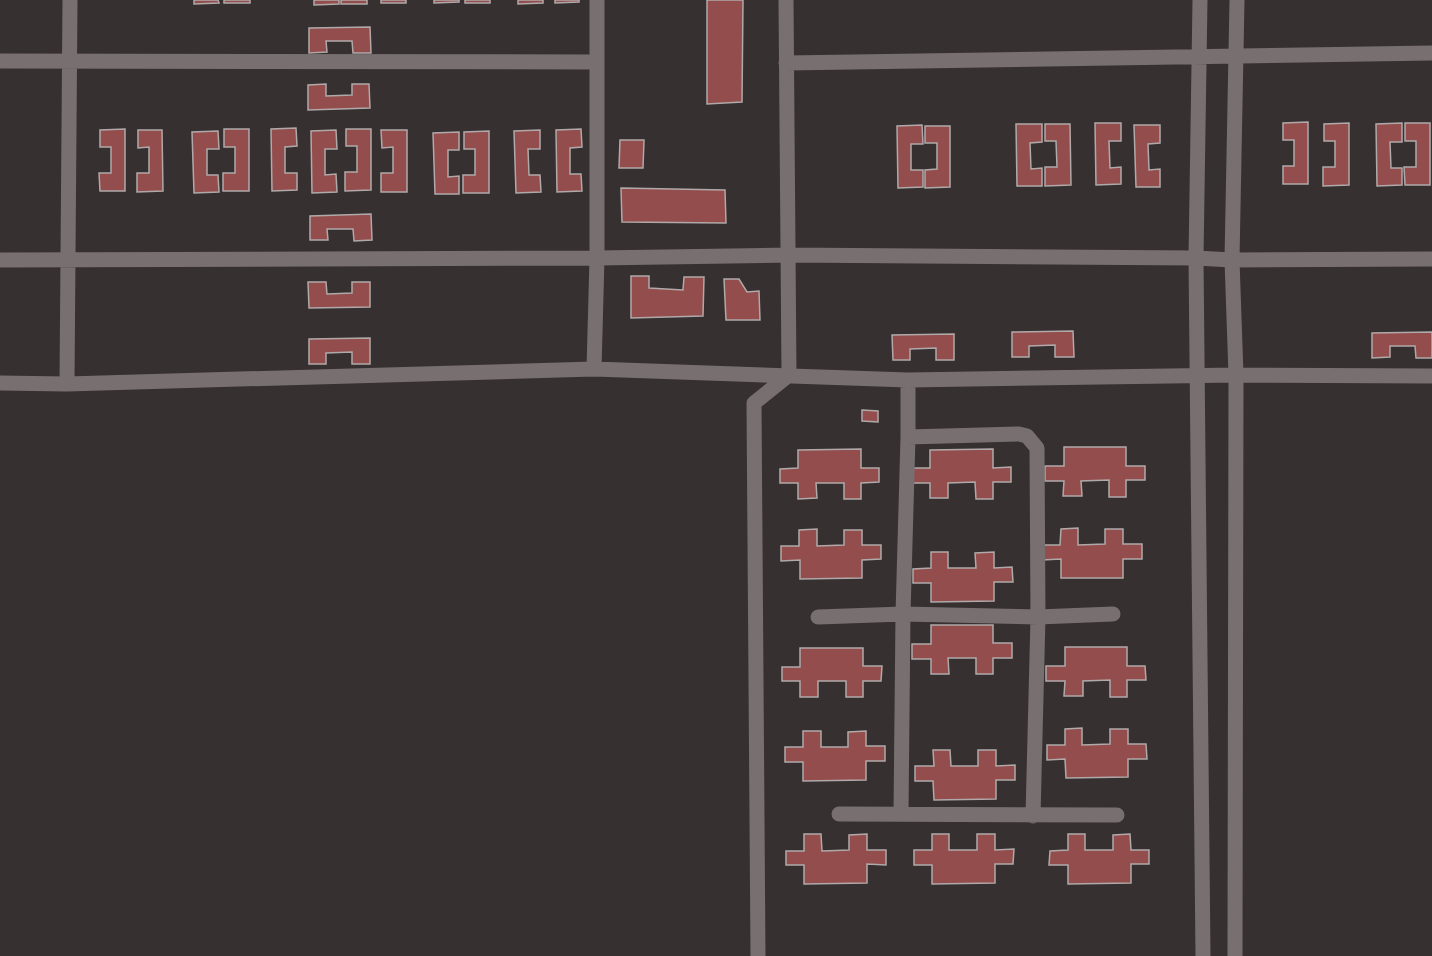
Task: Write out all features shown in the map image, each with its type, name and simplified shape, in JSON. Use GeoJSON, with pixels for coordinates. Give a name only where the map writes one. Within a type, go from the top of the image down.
{"type":"FeatureCollection","features":[{"type":"Feature","properties":{"kind":"street"},"geometry":{"type":"LineString","coordinates":[[67,384],[70,0]]}},
{"type":"Feature","properties":{"kind":"street"},"geometry":{"type":"LineString","coordinates":[[594,369],[597,258],[595,62],[597,0]]}},
{"type":"Feature","properties":{"kind":"street"},"geometry":{"type":"LineString","coordinates":[[786,0],[789,375]]}},
{"type":"Feature","properties":{"kind":"street"},"geometry":{"type":"LineString","coordinates":[[1200,0],[1197,376],[1203,956]]}},
{"type":"Feature","properties":{"kind":"street"},"geometry":{"type":"LineString","coordinates":[[1235,956],[1236,375],[1232,260],[1237,0]]}},
{"type":"Feature","properties":{"kind":"street"},"geometry":{"type":"LineString","coordinates":[[786,63],[1432,53]]}},
{"type":"Feature","properties":{"kind":"street"},"geometry":{"type":"LineString","coordinates":[[0,62],[595,62]]}},
{"type":"Feature","properties":{"kind":"street"},"geometry":{"type":"LineString","coordinates":[[0,260],[789,255],[1232,260],[1432,259]]}},
{"type":"Feature","properties":{"kind":"street"},"geometry":{"type":"LineString","coordinates":[[0,383],[67,384],[594,369],[908,380],[1236,375],[1432,376]]}},
{"type":"Feature","properties":{"kind":"street"},"geometry":{"type":"LineString","coordinates":[[758,956],[754,403],[789,375]]}},
{"type":"Feature","properties":{"kind":"street"},"geometry":{"type":"LineString","coordinates":[[902,814],[908,380]]}},
{"type":"Feature","properties":{"kind":"street"},"geometry":{"type":"LineString","coordinates":[[908,437],[1019,434],[1033,441],[1037,448],[1038,617],[1033,816]]}},
{"type":"Feature","properties":{"kind":"street"},"geometry":{"type":"LineString","coordinates":[[818,617],[903,614],[1038,617],[1113,614]]}},
{"type":"Feature","properties":{"kind":"street"},"geometry":{"type":"LineString","coordinates":[[839,814],[1117,815]]}},
{"type":"Feature","properties":{"kind":"building"},"geometry":{"type":"Polygon","coordinates":[[[194,0],[218,0],[219,3],[194,4],[194,0]]]}},
{"type":"Feature","properties":{"kind":"building"},"geometry":{"type":"Polygon","coordinates":[[[224,0],[250,0],[250,3],[224,3],[224,0]]]}},
{"type":"Feature","properties":{"kind":"building"},"geometry":{"type":"Polygon","coordinates":[[[314,0],[339,0],[339,4],[314,5],[314,0]]]}},
{"type":"Feature","properties":{"kind":"building"},"geometry":{"type":"Polygon","coordinates":[[[341,0],[367,0],[367,4],[341,4],[341,0]]]}},
{"type":"Feature","properties":{"kind":"building"},"geometry":{"type":"Polygon","coordinates":[[[381,0],[406,0],[406,3],[381,3],[381,0]]]}},
{"type":"Feature","properties":{"kind":"building"},"geometry":{"type":"Polygon","coordinates":[[[434,0],[459,0],[459,2],[434,3],[434,0]]]}},
{"type":"Feature","properties":{"kind":"building"},"geometry":{"type":"Polygon","coordinates":[[[465,0],[490,0],[490,3],[465,3],[465,0]]]}},
{"type":"Feature","properties":{"kind":"building"},"geometry":{"type":"Polygon","coordinates":[[[518,0],[543,0],[543,3],[518,4],[518,0]]]}},
{"type":"Feature","properties":{"kind":"building"},"geometry":{"type":"Polygon","coordinates":[[[555,0],[579,0],[579,2],[555,3],[555,0]]]}},
{"type":"Feature","properties":{"kind":"building"},"geometry":{"type":"Polygon","coordinates":[[[707,0],[743,0],[742,102],[707,104],[707,0]]]}},
{"type":"Feature","properties":{"kind":"building"},"geometry":{"type":"Polygon","coordinates":[[[370,27],[371,53],[353,53],[352,41],[326,41],[327,52],[309,53],[309,28],[370,27]]]}},
{"type":"Feature","properties":{"kind":"building"},"geometry":{"type":"Polygon","coordinates":[[[326,84],[326,96],[352,95],[352,84],[369,84],[370,108],[308,110],[308,85],[326,84]]]}},
{"type":"Feature","properties":{"kind":"building"},"geometry":{"type":"Polygon","coordinates":[[[1308,122],[1308,184],[1283,184],[1283,166],[1294,166],[1294,140],[1283,140],[1283,123],[1308,122]]]}},
{"type":"Feature","properties":{"kind":"building"},"geometry":{"type":"Polygon","coordinates":[[[1095,123],[1121,123],[1121,141],[1109,141],[1110,168],[1121,167],[1121,184],[1096,185],[1095,123]]]}},
{"type":"Feature","properties":{"kind":"building"},"geometry":{"type":"Polygon","coordinates":[[[1349,123],[1349,185],[1323,186],[1323,167],[1335,167],[1335,141],[1324,141],[1324,124],[1349,123]]]}},
{"type":"Feature","properties":{"kind":"building"},"geometry":{"type":"Polygon","coordinates":[[[1402,123],[1402,142],[1390,142],[1391,168],[1402,168],[1402,185],[1377,186],[1376,124],[1402,123]]]}},
{"type":"Feature","properties":{"kind":"building"},"geometry":{"type":"Polygon","coordinates":[[[1405,123],[1430,123],[1430,185],[1405,185],[1404,167],[1416,167],[1416,141],[1405,141],[1405,123]]]}},
{"type":"Feature","properties":{"kind":"building"},"geometry":{"type":"Polygon","coordinates":[[[1016,124],[1042,124],[1042,142],[1030,143],[1031,169],[1042,168],[1042,186],[1017,186],[1016,124]]]}},
{"type":"Feature","properties":{"kind":"building"},"geometry":{"type":"Polygon","coordinates":[[[1045,124],[1070,124],[1071,185],[1045,186],[1045,167],[1057,167],[1056,141],[1045,141],[1045,124]]]}},
{"type":"Feature","properties":{"kind":"building"},"geometry":{"type":"Polygon","coordinates":[[[922,125],[923,144],[911,144],[911,170],[923,170],[923,187],[898,188],[897,126],[922,125]]]}},
{"type":"Feature","properties":{"kind":"building"},"geometry":{"type":"Polygon","coordinates":[[[1134,125],[1160,125],[1160,143],[1148,144],[1149,170],[1160,169],[1160,187],[1136,187],[1134,125]]]}},
{"type":"Feature","properties":{"kind":"building"},"geometry":{"type":"Polygon","coordinates":[[[925,126],[950,126],[950,187],[925,188],[925,170],[937,169],[937,143],[925,143],[925,126]]]}},
{"type":"Feature","properties":{"kind":"building"},"geometry":{"type":"Polygon","coordinates":[[[296,128],[297,146],[285,147],[285,173],[297,173],[297,190],[272,191],[271,129],[296,128]]]}},
{"type":"Feature","properties":{"kind":"building"},"geometry":{"type":"Polygon","coordinates":[[[125,129],[125,191],[100,191],[99,173],[111,173],[111,147],[100,147],[100,130],[125,129]]]}},
{"type":"Feature","properties":{"kind":"building"},"geometry":{"type":"Polygon","coordinates":[[[224,129],[249,129],[249,191],[223,191],[223,173],[235,173],[235,147],[224,147],[224,129]]]}},
{"type":"Feature","properties":{"kind":"building"},"geometry":{"type":"Polygon","coordinates":[[[346,129],[371,129],[371,190],[345,191],[345,172],[357,172],[357,146],[346,146],[346,129]]]}},
{"type":"Feature","properties":{"kind":"building"},"geometry":{"type":"Polygon","coordinates":[[[581,129],[582,147],[570,148],[570,174],[581,174],[582,191],[557,192],[556,130],[581,129]]]}},
{"type":"Feature","properties":{"kind":"building"},"geometry":{"type":"Polygon","coordinates":[[[138,130],[162,130],[163,191],[137,192],[137,173],[149,173],[149,147],[138,148],[138,130]]]}},
{"type":"Feature","properties":{"kind":"building"},"geometry":{"type":"Polygon","coordinates":[[[336,130],[337,149],[325,149],[325,175],[336,174],[337,192],[312,193],[311,131],[336,130]]]}},
{"type":"Feature","properties":{"kind":"building"},"geometry":{"type":"Polygon","coordinates":[[[381,130],[407,130],[407,192],[381,192],[381,173],[393,173],[393,147],[382,148],[381,130]]]}},
{"type":"Feature","properties":{"kind":"building"},"geometry":{"type":"Polygon","coordinates":[[[540,130],[540,149],[528,149],[529,175],[540,175],[541,192],[516,193],[514,131],[540,130]]]}},
{"type":"Feature","properties":{"kind":"building"},"geometry":{"type":"Polygon","coordinates":[[[218,131],[219,149],[207,149],[207,175],[218,175],[219,192],[194,193],[192,132],[218,131]]]}},
{"type":"Feature","properties":{"kind":"building"},"geometry":{"type":"Polygon","coordinates":[[[489,131],[489,193],[463,193],[463,175],[475,175],[475,149],[464,149],[464,132],[489,131]]]}},
{"type":"Feature","properties":{"kind":"building"},"geometry":{"type":"Polygon","coordinates":[[[459,132],[459,150],[448,150],[448,177],[459,176],[459,194],[435,194],[433,133],[459,132]]]}},
{"type":"Feature","properties":{"kind":"building"},"geometry":{"type":"Polygon","coordinates":[[[620,140],[644,140],[643,168],[619,168],[620,140]]]}},
{"type":"Feature","properties":{"kind":"building"},"geometry":{"type":"Polygon","coordinates":[[[621,188],[725,190],[726,223],[622,222],[621,188]]]}},
{"type":"Feature","properties":{"kind":"building"},"geometry":{"type":"Polygon","coordinates":[[[371,214],[372,240],[354,241],[353,229],[327,229],[328,240],[310,240],[310,216],[371,214]]]}},
{"type":"Feature","properties":{"kind":"building"},"geometry":{"type":"Polygon","coordinates":[[[631,276],[649,276],[649,288],[683,290],[684,277],[704,277],[703,316],[631,318],[631,276]]]}},
{"type":"Feature","properties":{"kind":"building"},"geometry":{"type":"Polygon","coordinates":[[[724,279],[739,279],[747,292],[759,291],[760,320],[726,320],[724,279]]]}},
{"type":"Feature","properties":{"kind":"building"},"geometry":{"type":"Polygon","coordinates":[[[308,282],[326,282],[327,294],[352,293],[352,282],[370,282],[370,307],[309,308],[308,282]]]}},
{"type":"Feature","properties":{"kind":"building"},"geometry":{"type":"Polygon","coordinates":[[[1073,331],[1074,357],[1055,357],[1055,345],[1029,346],[1029,357],[1012,357],[1012,332],[1073,331]]]}},
{"type":"Feature","properties":{"kind":"building"},"geometry":{"type":"Polygon","coordinates":[[[1432,332],[1432,358],[1416,358],[1415,346],[1390,346],[1390,357],[1372,358],[1372,333],[1432,332]]]}},
{"type":"Feature","properties":{"kind":"building"},"geometry":{"type":"Polygon","coordinates":[[[954,334],[954,360],[936,360],[936,348],[910,349],[910,360],[893,360],[892,335],[954,334]]]}},
{"type":"Feature","properties":{"kind":"building"},"geometry":{"type":"Polygon","coordinates":[[[370,338],[370,364],[352,364],[352,352],[326,353],[326,364],[309,364],[309,339],[370,338]]]}},
{"type":"Feature","properties":{"kind":"building"},"geometry":{"type":"Polygon","coordinates":[[[862,410],[878,411],[878,422],[862,421],[862,410]]]}},
{"type":"Feature","properties":{"kind":"building"},"geometry":{"type":"Polygon","coordinates":[[[1064,447],[1126,447],[1126,466],[1145,466],[1145,480],[1126,480],[1126,497],[1109,497],[1109,480],[1081,481],[1082,496],[1063,496],[1064,481],[1045,481],[1045,466],[1064,466],[1064,447]]]}},
{"type":"Feature","properties":{"kind":"building"},"geometry":{"type":"Polygon","coordinates":[[[861,449],[861,468],[879,468],[879,482],[861,483],[861,499],[844,499],[844,483],[816,483],[817,498],[798,499],[798,483],[780,483],[780,469],[798,468],[798,450],[861,449]]]}},
{"type":"Feature","properties":{"kind":"building"},"geometry":{"type":"Polygon","coordinates":[[[993,449],[993,468],[1011,467],[1011,482],[993,482],[993,499],[976,499],[975,482],[948,483],[948,498],[930,498],[930,483],[911,483],[911,468],[930,468],[930,450],[993,449]]]}},
{"type":"Feature","properties":{"kind":"building"},"geometry":{"type":"Polygon","coordinates":[[[1078,528],[1078,545],[1105,544],[1105,529],[1123,529],[1123,544],[1142,544],[1142,559],[1123,559],[1123,578],[1061,578],[1061,559],[1042,560],[1042,545],[1060,545],[1061,529],[1078,528]]]}},
{"type":"Feature","properties":{"kind":"building"},"geometry":{"type":"Polygon","coordinates":[[[817,529],[817,546],[844,545],[844,530],[862,530],[862,545],[881,545],[881,559],[862,560],[862,578],[800,579],[800,560],[781,561],[781,546],[799,546],[799,530],[817,529]]]}},
{"type":"Feature","properties":{"kind":"building"},"geometry":{"type":"Polygon","coordinates":[[[931,552],[948,552],[948,568],[976,568],[975,553],[994,552],[994,568],[1012,567],[1013,582],[994,582],[994,601],[931,602],[931,583],[913,583],[913,569],[931,568],[931,552]]]}},
{"type":"Feature","properties":{"kind":"building"},"geometry":{"type":"Polygon","coordinates":[[[931,625],[993,625],[993,643],[1012,643],[1012,658],[993,658],[993,674],[976,674],[976,658],[948,658],[949,674],[931,674],[931,659],[912,659],[912,644],[931,644],[931,625]]]}},
{"type":"Feature","properties":{"kind":"building"},"geometry":{"type":"Polygon","coordinates":[[[1065,647],[1127,647],[1127,666],[1145,666],[1146,680],[1127,680],[1127,697],[1110,697],[1110,680],[1083,681],[1083,696],[1064,696],[1065,681],[1046,681],[1046,666],[1065,666],[1065,647]]]}},
{"type":"Feature","properties":{"kind":"building"},"geometry":{"type":"Polygon","coordinates":[[[800,648],[863,648],[863,666],[882,666],[881,681],[863,681],[863,697],[846,697],[846,681],[818,681],[818,697],[800,697],[800,681],[782,681],[782,667],[800,667],[800,648]]]}},
{"type":"Feature","properties":{"kind":"building"},"geometry":{"type":"Polygon","coordinates":[[[1082,728],[1082,745],[1110,744],[1110,729],[1128,729],[1128,744],[1146,744],[1147,759],[1128,759],[1128,777],[1066,778],[1065,759],[1047,760],[1047,745],[1065,745],[1065,729],[1082,728]]]}},
{"type":"Feature","properties":{"kind":"building"},"geometry":{"type":"Polygon","coordinates":[[[803,731],[821,731],[821,747],[848,747],[848,732],[866,731],[866,746],[885,746],[885,761],[866,761],[866,780],[803,781],[803,762],[785,762],[785,747],[803,747],[803,731]]]}},
{"type":"Feature","properties":{"kind":"building"},"geometry":{"type":"Polygon","coordinates":[[[933,750],[950,750],[951,766],[978,766],[978,750],[996,750],[996,766],[1015,765],[1015,780],[996,780],[996,799],[934,800],[933,781],[915,781],[915,766],[934,766],[933,750]]]}},
{"type":"Feature","properties":{"kind":"building"},"geometry":{"type":"Polygon","coordinates":[[[804,834],[821,834],[822,851],[849,850],[849,835],[867,834],[867,850],[886,850],[886,865],[867,864],[867,883],[804,884],[804,865],[786,865],[786,851],[804,851],[804,834]]]}},
{"type":"Feature","properties":{"kind":"building"},"geometry":{"type":"Polygon","coordinates":[[[932,834],[949,834],[949,850],[977,850],[977,834],[995,834],[995,850],[1014,849],[1013,864],[995,864],[995,883],[932,884],[932,865],[914,865],[914,850],[932,850],[932,834]]]}},
{"type":"Feature","properties":{"kind":"building"},"geometry":{"type":"Polygon","coordinates":[[[1068,834],[1085,834],[1085,850],[1113,850],[1113,835],[1130,834],[1131,850],[1149,850],[1149,864],[1131,864],[1131,883],[1068,884],[1068,865],[1049,865],[1050,851],[1068,850],[1068,834]]]}}]}
